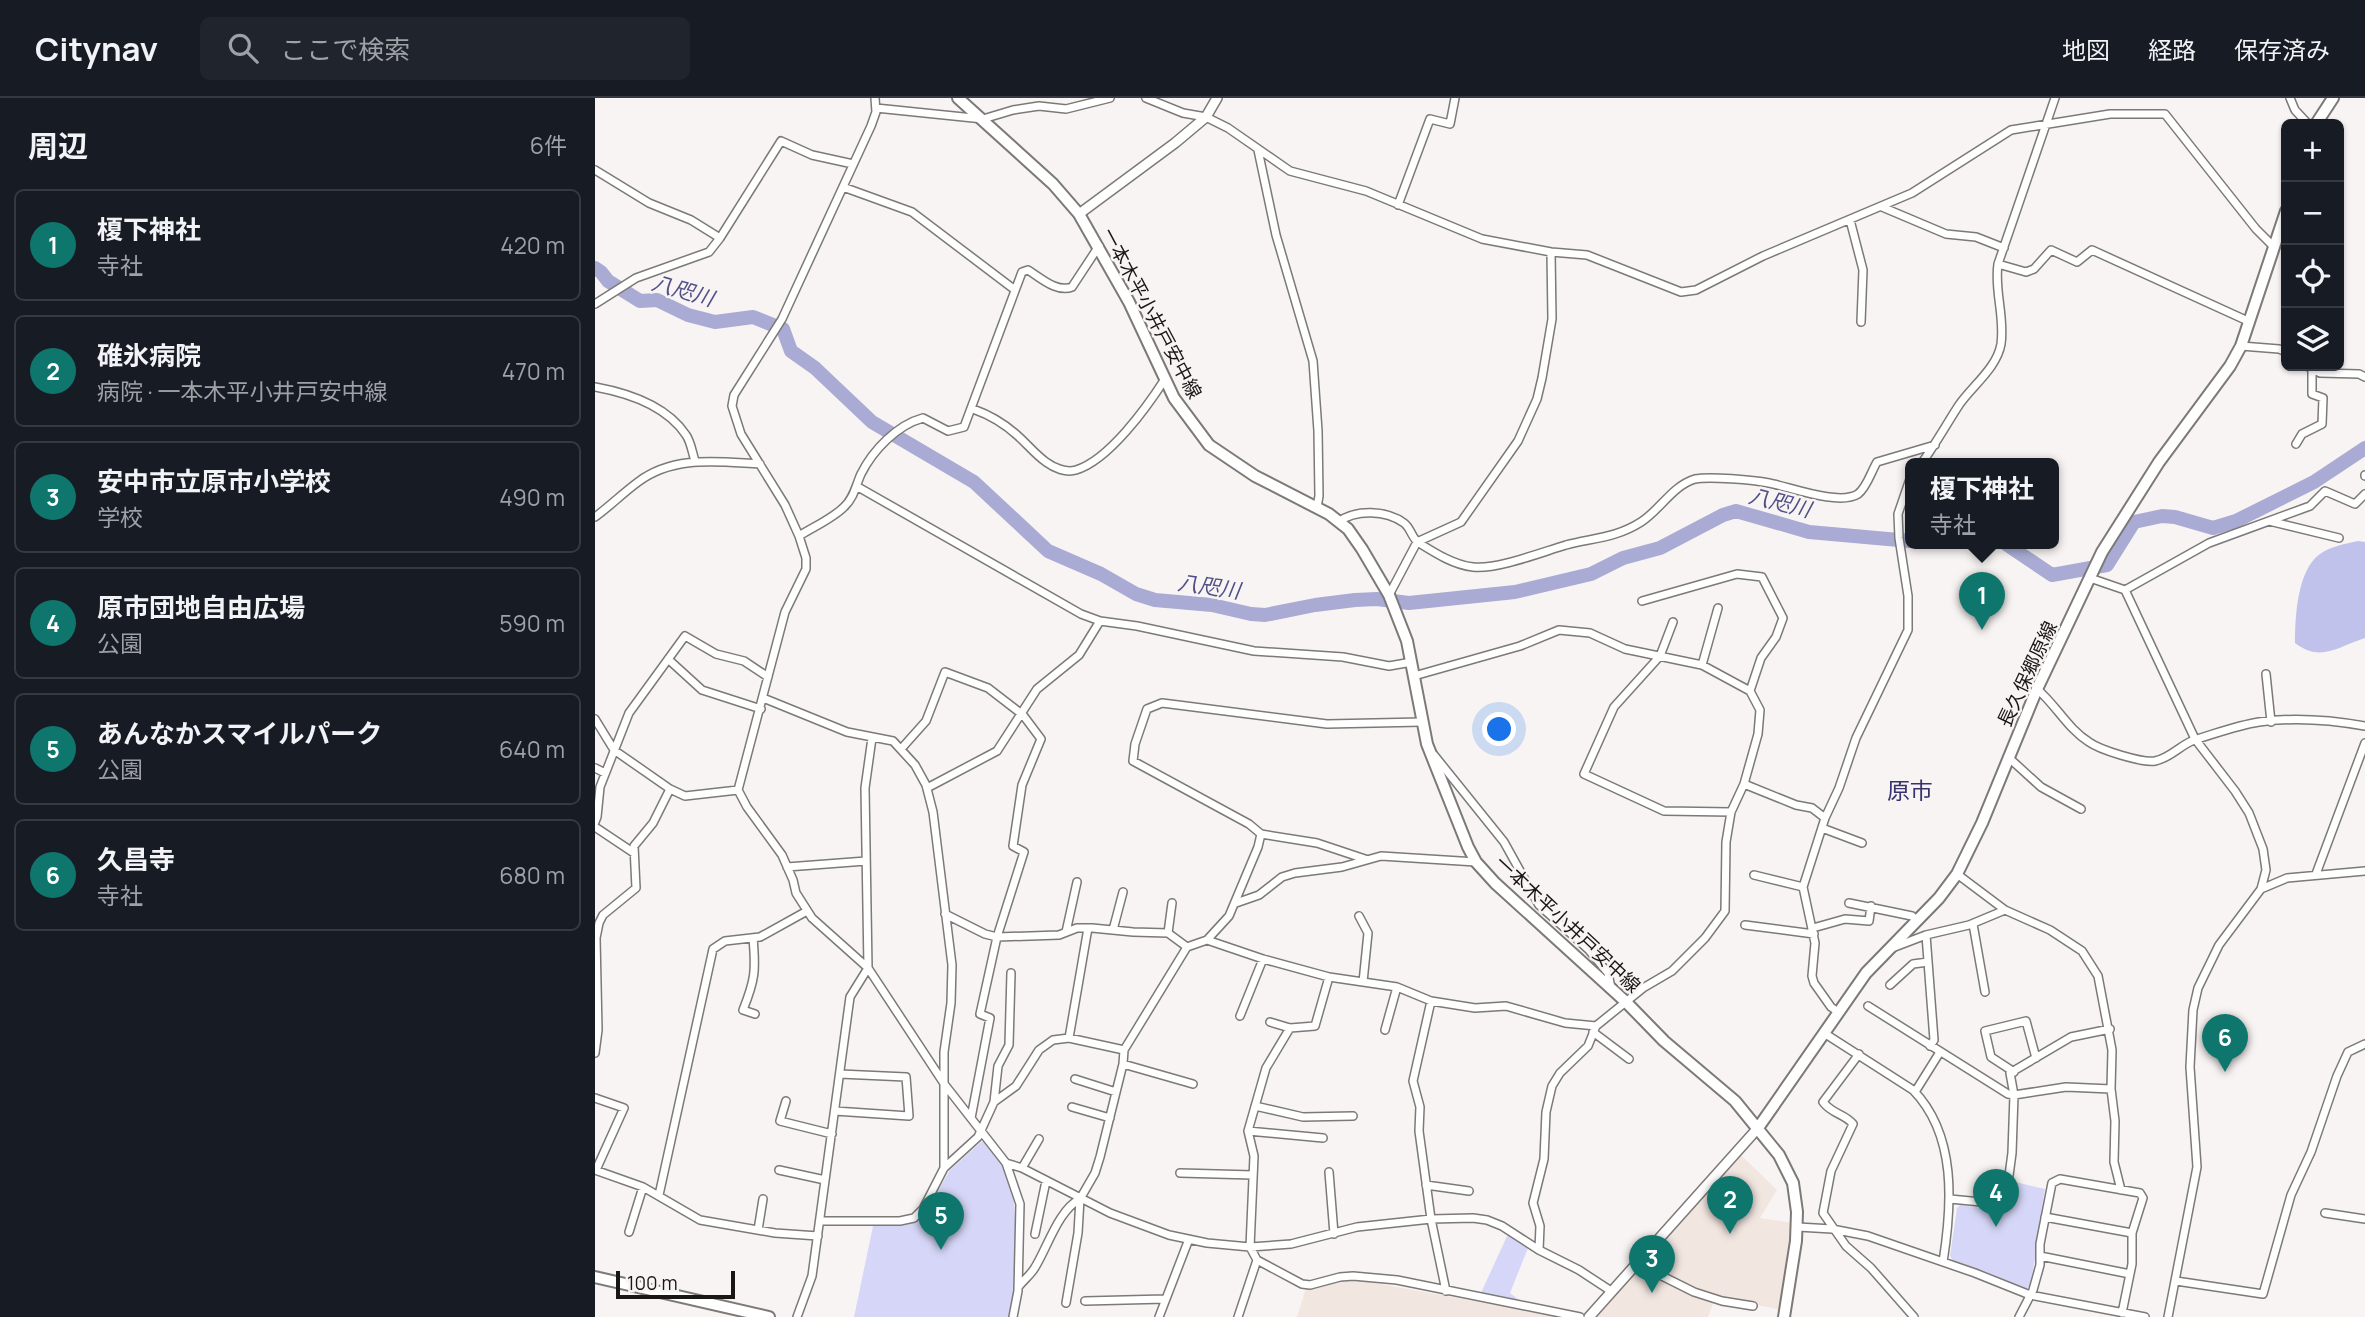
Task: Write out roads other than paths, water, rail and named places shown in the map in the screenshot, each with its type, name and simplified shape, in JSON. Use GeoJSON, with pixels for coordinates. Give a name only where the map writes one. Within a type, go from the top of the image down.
{"type":"FeatureCollection","features":[{"type":"Feature","properties":{"kind":"main road","name":"一本木平小井戸安中線"},"geometry":{"type":"LineString","coordinates":[[958,98],[1053,184],[1079,214],[1129,302],[1174,398],[1209,445],[1255,476],[1317,507],[1348,529],[1362,549],[1389,596],[1407,641],[1429,749],[1476,862],[1495,883],[1626,1002],[1664,1041],[1735,1101],[1787,1169],[1793,1183],[1798,1227],[1784,1317]]}},
{"type":"Feature","properties":{"kind":"main road"},"geometry":{"type":"LineString","coordinates":[[2319,119],[2333,98]]}},
{"type":"Feature","properties":{"kind":"main road","name":"長久保郷原線"},"geometry":{"type":"LineString","coordinates":[[1758,1128],[1866,973],[1939,898],[1957,874],[1982,823],[2037,689],[2121,520],[2159,462],[2230,366],[2241,346],[2281,228]]}},
{"type":"Feature","properties":{"kind":"main road"},"geometry":{"type":"LineString","coordinates":[[595,1277],[729,1312],[769,1317]]}},
{"type":"Feature","properties":{"kind":"street"},"geometry":{"type":"LineString","coordinates":[[875,98],[876,108],[871,126],[782,319],[734,395],[732,406],[741,434],[785,505],[806,558],[805,573],[785,612],[738,790],[782,855],[796,893],[807,911],[868,968],[946,1085],[1006,1163],[1020,1204],[1018,1287],[1013,1317]]}},
{"type":"Feature","properties":{"kind":"street"},"geometry":{"type":"LineString","coordinates":[[876,108],[983,119],[1013,110],[1038,106],[1066,109],[1109,98]]}},
{"type":"Feature","properties":{"kind":"street"},"geometry":{"type":"LineString","coordinates":[[1146,98],[1183,113],[1206,117],[1228,128],[1290,171],[1366,191],[1482,239],[1587,255],[1681,292],[1696,290],[1763,257],[1912,193],[2011,130],[2110,114],[2165,114],[2256,229],[2275,248]]}},
{"type":"Feature","properties":{"kind":"street"},"geometry":{"type":"LineString","coordinates":[[1079,214],[1206,117],[1217,98]]}},
{"type":"Feature","properties":{"kind":"street"},"geometry":{"type":"LineString","coordinates":[[1398,205],[1430,119],[1450,124],[1455,98]]}},
{"type":"Feature","properties":{"kind":"street"},"geometry":{"type":"LineString","coordinates":[[1925,458],[1960,404],[1994,363],[2001,346],[2003,319],[1996,281],[1999,264],[2055,98]]}},
{"type":"Feature","properties":{"kind":"street"},"geometry":{"type":"LineString","coordinates":[[2290,98],[2295,110],[2303,119]]}},
{"type":"Feature","properties":{"kind":"street"},"geometry":{"type":"LineString","coordinates":[[595,304],[636,278],[709,252],[781,141],[812,155],[853,164]]}},
{"type":"Feature","properties":{"kind":"street"},"geometry":{"type":"LineString","coordinates":[[1258,150],[1273,224],[1313,361],[1318,431],[1317,507]]}},
{"type":"Feature","properties":{"kind":"street"},"geometry":{"type":"LineString","coordinates":[[595,170],[649,203],[691,220],[720,238]]}},
{"type":"Feature","properties":{"kind":"street"},"geometry":{"type":"LineString","coordinates":[[843,187],[912,212],[1015,290]]}},
{"type":"Feature","properties":{"kind":"street"},"geometry":{"type":"LineString","coordinates":[[1882,207],[1946,234],[1976,237],[2004,248]]}},
{"type":"Feature","properties":{"kind":"street"},"geometry":{"type":"LineString","coordinates":[[1850,220],[1863,270],[1861,322]]}},
{"type":"Feature","properties":{"kind":"street"},"geometry":{"type":"LineString","coordinates":[[799,536],[845,507],[877,449],[910,421],[923,418],[948,431],[964,427],[973,409],[1022,272],[1028,270],[1057,288],[1067,289],[1072,287],[1099,246]]}},
{"type":"Feature","properties":{"kind":"street"},"geometry":{"type":"LineString","coordinates":[[1999,264],[2026,271],[2034,269],[2051,250],[2077,262],[2092,250],[2250,322]]}},
{"type":"Feature","properties":{"kind":"street"},"geometry":{"type":"LineString","coordinates":[[1389,596],[1417,542],[1461,522],[1518,442],[1537,399],[1542,379],[1552,319],[1551,251]]}},
{"type":"Feature","properties":{"kind":"street"},"geometry":{"type":"LineString","coordinates":[[2241,346],[2281,350]]}},
{"type":"Feature","properties":{"kind":"street"},"geometry":{"type":"LineString","coordinates":[[2296,444],[2302,434],[2322,424],[2323,398],[2312,394],[2309,371]]}},
{"type":"Feature","properties":{"kind":"street"},"geometry":{"type":"LineString","coordinates":[[2316,371],[2359,374],[2365,377]]}},
{"type":"Feature","properties":{"kind":"street"},"geometry":{"type":"LineString","coordinates":[[973,409],[995,418],[1045,461],[1067,471],[1077,469],[1109,447],[1133,424],[1165,379]]}},
{"type":"Feature","properties":{"kind":"street"},"geometry":{"type":"LineString","coordinates":[[595,387],[640,398],[664,413],[688,437],[695,461]]}},
{"type":"Feature","properties":{"kind":"street"},"geometry":{"type":"LineString","coordinates":[[1338,522],[1345,517],[1383,513],[1406,524],[1417,542],[1457,563],[1479,568],[1568,544],[1604,539],[1642,521],[1668,496],[1692,480],[1704,478],[1767,483],[1818,495],[1846,498],[1856,496],[1862,490],[1877,463],[1934,445]]}},
{"type":"Feature","properties":{"kind":"street"},"geometry":{"type":"LineString","coordinates":[[595,517],[639,481],[655,472],[695,461],[760,464]]}},
{"type":"Feature","properties":{"kind":"street"},"geometry":{"type":"LineString","coordinates":[[858,487],[1081,614],[1100,621],[1137,626],[1254,651],[1343,657],[1388,666],[1412,662]]}},
{"type":"Feature","properties":{"kind":"street"},"geometry":{"type":"LineString","coordinates":[[2090,578],[2125,590],[2209,543],[2310,506],[2325,491],[2355,504],[2365,494]]}},
{"type":"Feature","properties":{"kind":"street"},"geometry":{"type":"LineString","coordinates":[[1838,1012],[1831,1007],[1814,983],[1813,931],[1803,887],[1825,818],[1857,738],[1907,630],[1908,596],[1898,514],[1905,494]]}},
{"type":"Feature","properties":{"kind":"street"},"geometry":{"type":"LineString","coordinates":[[2269,521],[2339,538]]}},
{"type":"Feature","properties":{"kind":"street"},"geometry":{"type":"LineString","coordinates":[[1642,601],[1737,574],[1762,576],[1783,618],[1776,637],[1761,658],[1750,691]]}},
{"type":"Feature","properties":{"kind":"street"},"geometry":{"type":"LineString","coordinates":[[2125,590],[2196,739],[2249,813],[2263,849],[2266,870],[2261,889],[2219,945],[2198,988],[2193,1010],[2190,1067],[2197,1167],[2168,1317]]}},
{"type":"Feature","properties":{"kind":"street"},"geometry":{"type":"LineString","coordinates":[[1702,666],[1718,608]]}},
{"type":"Feature","properties":{"kind":"street"},"geometry":{"type":"LineString","coordinates":[[927,788],[997,751],[1037,689],[1079,655],[1100,621]]}},
{"type":"Feature","properties":{"kind":"street"},"geometry":{"type":"LineString","coordinates":[[1674,622],[1660,656],[1614,707],[1584,774],[1664,811],[1731,812]]}},
{"type":"Feature","properties":{"kind":"street"},"geometry":{"type":"LineString","coordinates":[[1414,676],[1520,646],[1559,630],[1590,633],[1625,649],[1702,666],[1750,691],[1761,710],[1758,734],[1744,784],[1731,812],[1726,842],[1725,911],[1705,938],[1672,971],[1626,1002],[1594,1029],[1588,1046],[1560,1073],[1552,1086],[1546,1112],[1544,1158],[1533,1203],[1540,1226],[1539,1250]]}},
{"type":"Feature","properties":{"kind":"street"},"geometry":{"type":"LineString","coordinates":[[634,853],[595,825],[600,787],[629,713],[685,636],[716,654],[744,661],[768,677]]}},
{"type":"Feature","properties":{"kind":"street"},"geometry":{"type":"LineString","coordinates":[[668,659],[702,690],[761,709]]}},
{"type":"Feature","properties":{"kind":"street"},"geometry":{"type":"LineString","coordinates":[[901,750],[926,721],[945,672],[988,688],[1020,713],[1041,739],[1021,785],[1013,846],[1024,852],[997,937],[980,1014],[990,1017],[971,1118]]}},
{"type":"Feature","properties":{"kind":"street"},"geometry":{"type":"LineString","coordinates":[[2266,674],[2271,722]]}},
{"type":"Feature","properties":{"kind":"street"},"geometry":{"type":"LineString","coordinates":[[2037,689],[2078,734],[2091,744],[2140,760],[2154,761],[2164,758],[2196,739],[2259,722],[2331,720],[2365,726]]}},
{"type":"Feature","properties":{"kind":"street"},"geometry":{"type":"LineString","coordinates":[[763,698],[846,732],[893,741],[915,765],[927,788],[933,812],[952,965],[951,1003],[944,1052],[944,1168]]}},
{"type":"Feature","properties":{"kind":"street"},"geometry":{"type":"LineString","coordinates":[[1367,860],[1317,844],[1261,834],[1249,824],[1133,761],[1135,744],[1147,709],[1162,703],[1327,724],[1422,722]]}},
{"type":"Feature","properties":{"kind":"street"},"geometry":{"type":"LineString","coordinates":[[595,719],[614,750],[670,789],[685,796],[738,790]]}},
{"type":"Feature","properties":{"kind":"street"},"geometry":{"type":"LineString","coordinates":[[797,1317],[811,1276],[818,1236],[850,997],[868,968],[865,788],[872,738]]}},
{"type":"Feature","properties":{"kind":"street"},"geometry":{"type":"LineString","coordinates":[[2316,874],[2365,743]]}},
{"type":"Feature","properties":{"kind":"street"},"geometry":{"type":"LineString","coordinates":[[1429,749],[1504,842],[1539,905],[1589,950],[1608,973],[1611,988]]}},
{"type":"Feature","properties":{"kind":"street"},"geometry":{"type":"LineString","coordinates":[[2008,757],[2041,787],[2081,809]]}},
{"type":"Feature","properties":{"kind":"street"},"geometry":{"type":"LineString","coordinates":[[595,768],[605,772]]}},
{"type":"Feature","properties":{"kind":"street"},"geometry":{"type":"LineString","coordinates":[[1744,784],[1796,805],[1812,808],[1825,818]]}},
{"type":"Feature","properties":{"kind":"street"},"geometry":{"type":"LineString","coordinates":[[595,1052],[596,938],[599,923],[603,915],[636,888],[634,846],[653,823],[670,789]]}},
{"type":"Feature","properties":{"kind":"street"},"geometry":{"type":"LineString","coordinates":[[1822,828],[1862,843]]}},
{"type":"Feature","properties":{"kind":"street"},"geometry":{"type":"LineString","coordinates":[[1066,1303],[1079,1233],[1080,1199],[1095,1173],[1123,1064],[1124,1050],[1187,947],[1207,940],[1229,916],[1261,834]]}},
{"type":"Feature","properties":{"kind":"street"},"geometry":{"type":"LineString","coordinates":[[1236,903],[1259,895],[1288,875],[1342,867],[1381,856],[1476,862]]}},
{"type":"Feature","properties":{"kind":"street"},"geometry":{"type":"LineString","coordinates":[[787,867],[866,861]]}},
{"type":"Feature","properties":{"kind":"street"},"geometry":{"type":"LineString","coordinates":[[2261,889],[2287,878],[2365,871]]}},
{"type":"Feature","properties":{"kind":"street"},"geometry":{"type":"LineString","coordinates":[[1957,874],[2005,910],[2050,929],[2082,951],[2098,976],[2110,1029],[2111,1089],[2115,1121],[2114,1162],[2121,1190]]}},
{"type":"Feature","properties":{"kind":"street"},"geometry":{"type":"LineString","coordinates":[[1754,875],[1803,887]]}},
{"type":"Feature","properties":{"kind":"street"},"geometry":{"type":"LineString","coordinates":[[1066,932],[1077,883]]}},
{"type":"Feature","properties":{"kind":"street"},"geometry":{"type":"LineString","coordinates":[[1113,930],[1123,892]]}},
{"type":"Feature","properties":{"kind":"street"},"geometry":{"type":"LineString","coordinates":[[1168,933],[1172,903]]}},
{"type":"Feature","properties":{"kind":"street"},"geometry":{"type":"LineString","coordinates":[[1849,903],[1912,916],[1917,921]]}},
{"type":"Feature","properties":{"kind":"street"},"geometry":{"type":"LineString","coordinates":[[1745,925],[1813,931],[1845,919],[1869,921],[1871,906]]}},
{"type":"Feature","properties":{"kind":"street"},"geometry":{"type":"LineString","coordinates":[[1892,948],[1926,935],[1973,923],[2005,910]]}},
{"type":"Feature","properties":{"kind":"street"},"geometry":{"type":"LineString","coordinates":[[659,1195],[711,955],[719,943],[761,937],[807,911]]}},
{"type":"Feature","properties":{"kind":"street"},"geometry":{"type":"LineString","coordinates":[[945,914],[985,934],[997,937],[1059,935],[1077,928],[1088,928],[1168,933],[1187,947]]}},
{"type":"Feature","properties":{"kind":"street"},"geometry":{"type":"LineString","coordinates":[[1359,916],[1368,933],[1363,982]]}},
{"type":"Feature","properties":{"kind":"street"},"geometry":{"type":"LineString","coordinates":[[1973,923],[1985,992]]}},
{"type":"Feature","properties":{"kind":"street"},"geometry":{"type":"LineString","coordinates":[[1069,1038],[1088,928]]}},
{"type":"Feature","properties":{"kind":"street"},"geometry":{"type":"LineString","coordinates":[[1926,935],[1934,1040],[1930,1046]]}},
{"type":"Feature","properties":{"kind":"street"},"geometry":{"type":"LineString","coordinates":[[753,939],[756,969],[753,986],[743,1010],[755,1014]]}},
{"type":"Feature","properties":{"kind":"street"},"geometry":{"type":"LineString","coordinates":[[1207,940],[1329,977],[1397,987],[1431,1001],[1475,1008],[1506,1006],[1594,1029],[1629,1059]]}},
{"type":"Feature","properties":{"kind":"street"},"geometry":{"type":"LineString","coordinates":[[1240,1016],[1263,959]]}},
{"type":"Feature","properties":{"kind":"street"},"geometry":{"type":"LineString","coordinates":[[1890,985],[1913,964],[1928,961]]}},
{"type":"Feature","properties":{"kind":"street"},"geometry":{"type":"LineString","coordinates":[[820,1221],[900,1221],[914,1218],[923,1209],[944,1168],[982,1131],[994,1102],[998,1066],[1009,1045],[1011,973]]}},
{"type":"Feature","properties":{"kind":"street"},"geometry":{"type":"LineString","coordinates":[[1270,1022],[1290,1028],[1315,1026],[1329,977]]}},
{"type":"Feature","properties":{"kind":"street"},"geometry":{"type":"LineString","coordinates":[[1385,1030],[1397,987]]}},
{"type":"Feature","properties":{"kind":"street"},"geometry":{"type":"LineString","coordinates":[[1431,1001],[1413,1081],[1420,1107],[1419,1131],[1431,1219],[1446,1291]]}},
{"type":"Feature","properties":{"kind":"street"},"geometry":{"type":"LineString","coordinates":[[1868,1006],[2008,1094],[2066,1087],[2111,1089]]}},
{"type":"Feature","properties":{"kind":"street"},"geometry":{"type":"LineString","coordinates":[[2014,1072],[1991,1057],[1985,1031],[2026,1021],[2036,1058]]}},
{"type":"Feature","properties":{"kind":"street"},"geometry":{"type":"LineString","coordinates":[[1290,1028],[1266,1068],[1248,1131],[1254,1156],[1250,1247],[1257,1260],[1302,1284],[1310,1285],[1353,1276],[1397,1280],[1580,1317]]}},
{"type":"Feature","properties":{"kind":"street"},"geometry":{"type":"LineString","coordinates":[[1950,1199],[2002,1204],[2006,1198],[2012,1153],[2014,1095],[2010,1073],[2071,1037],[2110,1029]]}},
{"type":"Feature","properties":{"kind":"street"},"geometry":{"type":"LineString","coordinates":[[1824,1033],[1915,1092],[1937,1125],[1948,1171],[1950,1199],[1943,1262]]}},
{"type":"Feature","properties":{"kind":"street"},"geometry":{"type":"LineString","coordinates":[[994,1102],[1016,1086],[1039,1050],[1053,1040],[1069,1038],[1124,1050]]}},
{"type":"Feature","properties":{"kind":"street"},"geometry":{"type":"LineString","coordinates":[[2176,1281],[2263,1294],[2291,1195],[2312,1152],[2337,1076],[2348,1052],[2365,1044]]}},
{"type":"Feature","properties":{"kind":"street"},"geometry":{"type":"LineString","coordinates":[[1915,1092],[1940,1052]]}},
{"type":"Feature","properties":{"kind":"street"},"geometry":{"type":"LineString","coordinates":[[1859,1054],[1823,1102],[1832,1113],[1847,1116],[1853,1124],[1831,1171],[1823,1213],[1846,1246],[1871,1268],[1914,1317]]}},
{"type":"Feature","properties":{"kind":"street"},"geometry":{"type":"LineString","coordinates":[[1123,1064],[1193,1084]]}},
{"type":"Feature","properties":{"kind":"street"},"geometry":{"type":"LineString","coordinates":[[835,1111],[909,1116],[906,1077],[840,1074]]}},
{"type":"Feature","properties":{"kind":"street"},"geometry":{"type":"LineString","coordinates":[[1075,1079],[1116,1092]]}},
{"type":"Feature","properties":{"kind":"street"},"geometry":{"type":"LineString","coordinates":[[595,1098],[624,1108],[596,1170],[643,1187],[700,1220],[758,1230],[818,1236]]}},
{"type":"Feature","properties":{"kind":"street"},"geometry":{"type":"LineString","coordinates":[[786,1101],[780,1121],[832,1133]]}},
{"type":"Feature","properties":{"kind":"street"},"geometry":{"type":"LineString","coordinates":[[1255,1106],[1303,1117],[1353,1116]]}},
{"type":"Feature","properties":{"kind":"street"},"geometry":{"type":"LineString","coordinates":[[1072,1107],[1110,1118]]}},
{"type":"Feature","properties":{"kind":"street"},"geometry":{"type":"LineString","coordinates":[[1589,1317],[1758,1128]]}},
{"type":"Feature","properties":{"kind":"street"},"geometry":{"type":"LineString","coordinates":[[1248,1131],[1323,1138]]}},
{"type":"Feature","properties":{"kind":"street"},"geometry":{"type":"LineString","coordinates":[[1022,1168],[1039,1139]]}},
{"type":"Feature","properties":{"kind":"street"},"geometry":{"type":"LineString","coordinates":[[1006,1163],[1022,1168],[1110,1213],[1169,1235],[1220,1245],[1250,1247],[1291,1244],[1357,1227],[1431,1219],[1487,1220],[1579,1270],[1611,1291]]}},
{"type":"Feature","properties":{"kind":"street"},"geometry":{"type":"LineString","coordinates":[[779,1170],[825,1180]]}},
{"type":"Feature","properties":{"kind":"street"},"geometry":{"type":"LineString","coordinates":[[1329,1171],[1334,1234]]}},
{"type":"Feature","properties":{"kind":"street"},"geometry":{"type":"LineString","coordinates":[[1180,1173],[1253,1175]]}},
{"type":"Feature","properties":{"kind":"street"},"geometry":{"type":"LineString","coordinates":[[2019,1317],[2040,1265],[2052,1182],[2060,1179],[2140,1194],[2143,1198],[2132,1233],[2130,1274],[2122,1313]]}},
{"type":"Feature","properties":{"kind":"street"},"geometry":{"type":"LineString","coordinates":[[1035,1234],[1046,1181]]}},
{"type":"Feature","properties":{"kind":"street"},"geometry":{"type":"LineString","coordinates":[[1426,1185],[1469,1191]]}},
{"type":"Feature","properties":{"kind":"street"},"geometry":{"type":"LineString","coordinates":[[629,1232],[643,1187]]}},
{"type":"Feature","properties":{"kind":"street"},"geometry":{"type":"LineString","coordinates":[[758,1230],[763,1199]]}},
{"type":"Feature","properties":{"kind":"street"},"geometry":{"type":"LineString","coordinates":[[1018,1287],[1034,1270],[1052,1233],[1073,1203],[1080,1199]]}},
{"type":"Feature","properties":{"kind":"street"},"geometry":{"type":"LineString","coordinates":[[2325,1213],[2365,1219]]}},
{"type":"Feature","properties":{"kind":"street"},"geometry":{"type":"LineString","coordinates":[[2045,1217],[2132,1233]]}},
{"type":"Feature","properties":{"kind":"street"},"geometry":{"type":"LineString","coordinates":[[1798,1227],[1832,1229],[1868,1236],[2030,1295],[2145,1317]]}},
{"type":"Feature","properties":{"kind":"street"},"geometry":{"type":"LineString","coordinates":[[1159,1317],[1189,1239]]}},
{"type":"Feature","properties":{"kind":"street"},"geometry":{"type":"LineString","coordinates":[[2040,1255],[2130,1274]]}},
{"type":"Feature","properties":{"kind":"street"},"geometry":{"type":"LineString","coordinates":[[1238,1317],[1257,1260]]}},
{"type":"Feature","properties":{"kind":"street"},"geometry":{"type":"LineString","coordinates":[[1636,1263],[1693,1292],[1722,1301],[1753,1306]]}},
{"type":"Feature","properties":{"kind":"street"},"geometry":{"type":"LineString","coordinates":[[1085,1301],[1165,1299]]}},
{"type":"Feature","properties":{"kind":"waterway","name":"八咫川"},"geometry":{"type":"LineString","coordinates":[[595,268],[608,281],[640,301],[657,300],[688,315],[715,322],[753,317],[783,329],[791,351],[815,368],[872,422],[974,482],[1048,551],[1101,574],[1136,594],[1155,600],[1212,605],[1265,615],[1355,600],[1377,599],[1409,603],[1515,592],[1591,574],[1623,558],[1660,548],[1736,511],[1809,532],[1905,541]]}},
{"type":"Feature","properties":{"kind":"waterway","name":"八咫川"},"geometry":{"type":"LineString","coordinates":[[2013,549],[2052,575],[2107,565],[2134,522],[2162,516],[2213,528],[2236,521],[2314,482],[2365,448]]}},
{"type":"Feature","properties":{"kind":"place","name":"榎下神社"},"geometry":{"type":"Point","coordinates":[1982,630]}},
{"type":"Feature","properties":{"kind":"place","name":"久昌寺"},"geometry":{"type":"Point","coordinates":[2225,1072]}},
{"type":"Feature","properties":{"kind":"place","name":"原市団地自由広場"},"geometry":{"type":"Point","coordinates":[1996,1227]}},
{"type":"Feature","properties":{"kind":"place","name":"碓氷病院"},"geometry":{"type":"Point","coordinates":[1730,1234]}},
{"type":"Feature","properties":{"kind":"place","name":"あんなかスマイルパーク"},"geometry":{"type":"Point","coordinates":[941,1250]}},
{"type":"Feature","properties":{"kind":"place","name":"安中市立原市小学校"},"geometry":{"type":"Point","coordinates":[1652,1293]}},
{"type":"Feature","properties":{"kind":"district","name":"原市"},"geometry":{"type":"Point","coordinates":[1910,790]}}]}
